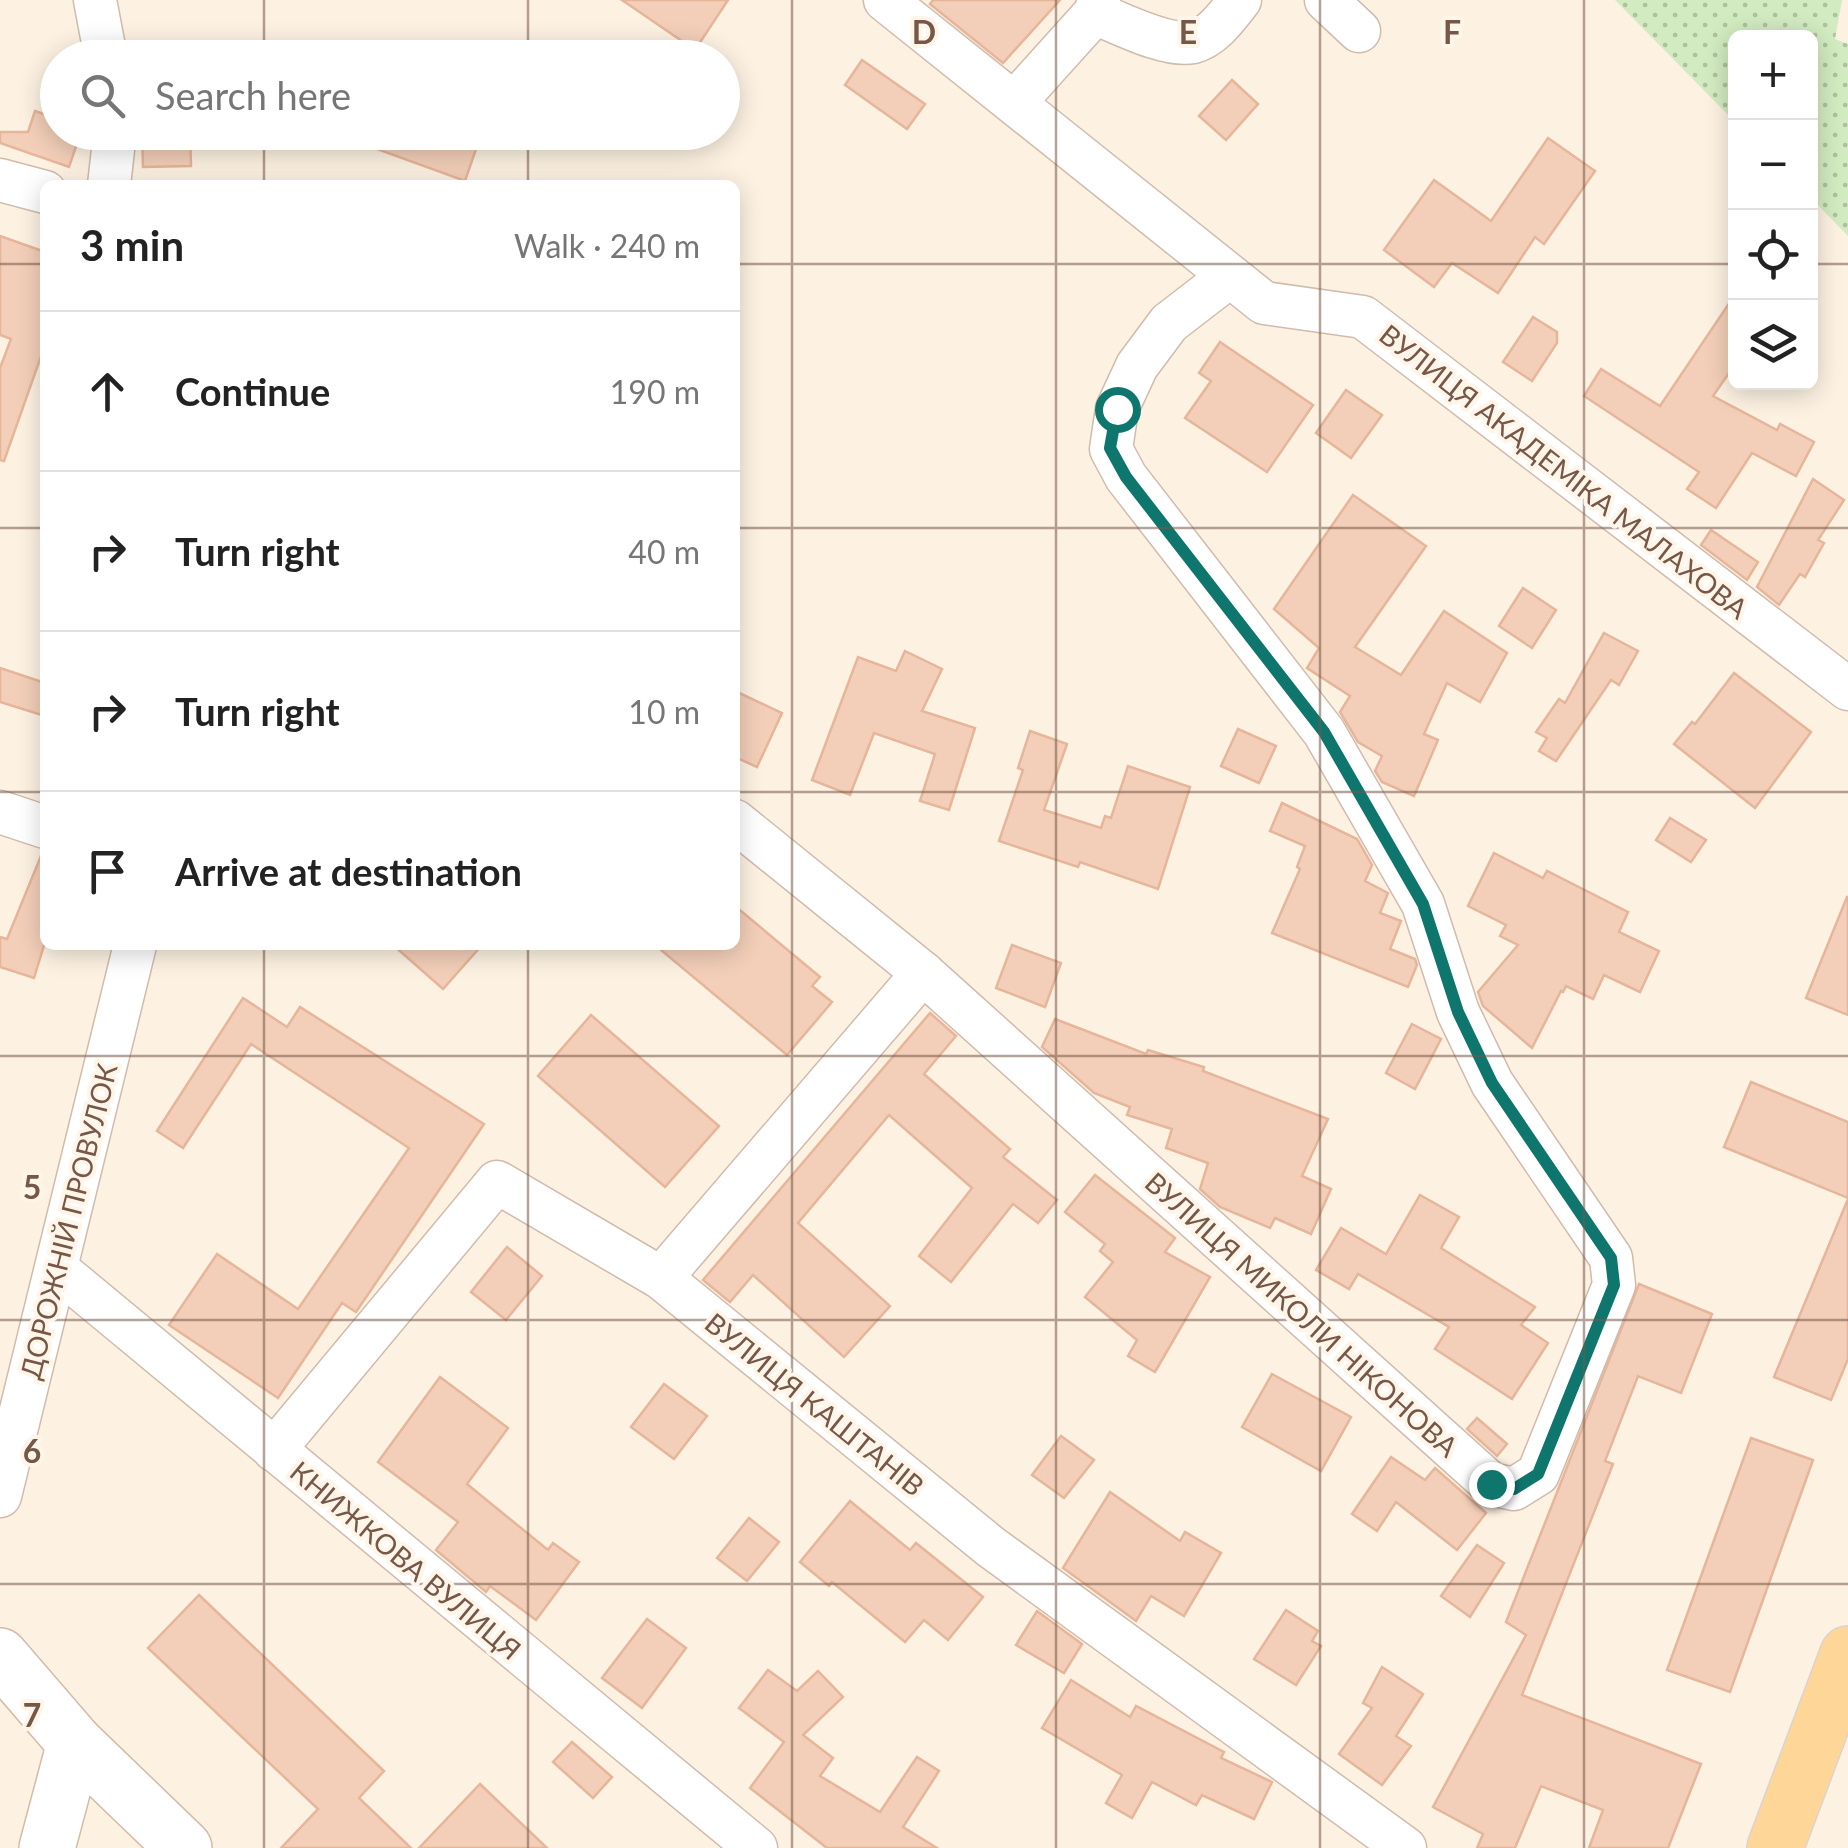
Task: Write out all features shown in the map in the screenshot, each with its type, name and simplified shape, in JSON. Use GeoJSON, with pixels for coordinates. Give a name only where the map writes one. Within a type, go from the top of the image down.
{"type":"FeatureCollection","features":[{"type":"Feature","properties":{"kind":"main road"},"geometry":{"type":"LineString","coordinates":[[1774,1848],[1848,1654]]}},
{"type":"Feature","properties":{"kind":"street"},"geometry":{"type":"LineString","coordinates":[[95,0],[103,40]]}},
{"type":"Feature","properties":{"kind":"street","name":"ВУЛИЦЯ АКАДЕМІКА МАЛАХОВА"},"geometry":{"type":"LineString","coordinates":[[886,0],[1264,304],[1363,317],[1848,688]]}},
{"type":"Feature","properties":{"kind":"street"},"geometry":{"type":"LineString","coordinates":[[1014,103],[1097,7],[1179,42],[1196,42],[1217,28],[1240,0]]}},
{"type":"Feature","properties":{"kind":"street"},"geometry":{"type":"LineString","coordinates":[[1326,0],[1359,31]]}},
{"type":"Feature","properties":{"kind":"street"},"geometry":{"type":"LineString","coordinates":[[110,180],[113,150]]}},
{"type":"Feature","properties":{"kind":"street"},"geometry":{"type":"LineString","coordinates":[[0,180],[40,191]]}},
{"type":"Feature","properties":{"kind":"street","name":"ВУЛИЦЯ МИКОЛИ НІКОНОВА"},"geometry":{"type":"LineString","coordinates":[[740,824],[923,973],[1491,1484],[1514,1489],[1538,1474],[1614,1285],[1611,1258],[1492,1083],[1458,1012],[1423,904],[1324,732],[1126,477],[1110,448],[1117,409],[1137,366],[1169,323],[1230,276]]}},
{"type":"Feature","properties":{"kind":"street"},"geometry":{"type":"LineString","coordinates":[[0,812],[40,825]]}},
{"type":"Feature","properties":{"kind":"street","name":"ДОРОЖНІЙ ПРОВУЛОК"},"geometry":{"type":"LineString","coordinates":[[0,1496],[134,950]]}},
{"type":"Feature","properties":{"kind":"street"},"geometry":{"type":"LineString","coordinates":[[661,1278],[923,973]]}},
{"type":"Feature","properties":{"kind":"street","name":"ВУЛИЦЯ КАШТАНІВ"},"geometry":{"type":"LineString","coordinates":[[274,1450],[497,1182],[661,1278],[990,1546],[1404,1848]]}},
{"type":"Feature","properties":{"kind":"street","name":"КНИЖКОВА ВУЛИЦЯ"},"geometry":{"type":"LineString","coordinates":[[58,1270],[756,1848]]}},
{"type":"Feature","properties":{"kind":"street"},"geometry":{"type":"LineString","coordinates":[[0,1656],[74,1743],[184,1848]]}},
{"type":"Feature","properties":{"kind":"street"},"geometry":{"type":"LineString","coordinates":[[47,1848],[74,1743]]}},
{"type":"Feature","properties":{"kind":"green space"},"geometry":{"type":"Polygon","coordinates":[[[1615,0],[1842,0],[1835,39],[1848,44],[1848,236],[1818,205],[1818,30],[1728,30],[1728,115],[1615,0]]]}},
{"type":"Feature","properties":{"kind":"building"},"geometry":{"type":"Polygon","coordinates":[[[622,0],[728,0],[702,40],[680,40],[622,0]]]}},
{"type":"Feature","properties":{"kind":"building"},"geometry":{"type":"Polygon","coordinates":[[[933,0],[1060,0],[1003,63],[930,4],[933,0]]]}},
{"type":"Feature","properties":{"kind":"building"},"geometry":{"type":"Polygon","coordinates":[[[862,60],[925,104],[907,129],[845,85],[862,60]]]}},
{"type":"Feature","properties":{"kind":"building"},"geometry":{"type":"Polygon","coordinates":[[[1232,80],[1258,104],[1226,140],[1199,116],[1232,80]]]}},
{"type":"Feature","properties":{"kind":"building"},"geometry":{"type":"Polygon","coordinates":[[[35,111],[40,113],[40,150],[75,150],[69,167],[0,143],[0,132],[28,132],[35,111]]]}},
{"type":"Feature","properties":{"kind":"building"},"geometry":{"type":"Polygon","coordinates":[[[1548,138],[1595,171],[1544,244],[1535,237],[1498,293],[1452,263],[1434,287],[1384,250],[1434,180],[1491,221],[1548,138]]]}},
{"type":"Feature","properties":{"kind":"building"},"geometry":{"type":"Polygon","coordinates":[[[143,150],[191,150],[191,166],[143,167],[143,150]]]}},
{"type":"Feature","properties":{"kind":"building"},"geometry":{"type":"Polygon","coordinates":[[[380,150],[476,150],[462,180],[380,150]]]}},
{"type":"Feature","properties":{"kind":"building"},"geometry":{"type":"Polygon","coordinates":[[[0,236],[40,250],[40,359],[4,461],[0,460],[0,368],[11,339],[0,335],[0,236]]]}},
{"type":"Feature","properties":{"kind":"building"},"geometry":{"type":"Polygon","coordinates":[[[1728,305],[1728,374],[1713,396],[1777,430],[1780,424],[1814,442],[1796,476],[1752,453],[1716,508],[1687,489],[1699,472],[1584,396],[1601,369],[1660,406],[1728,305]]]}},
{"type":"Feature","properties":{"kind":"building"},"geometry":{"type":"Polygon","coordinates":[[[1533,317],[1557,332],[1557,343],[1532,381],[1503,362],[1533,317]]]}},
{"type":"Feature","properties":{"kind":"building"},"geometry":{"type":"Polygon","coordinates":[[[1220,342],[1313,405],[1267,472],[1185,418],[1211,381],[1199,373],[1220,342]]]}},
{"type":"Feature","properties":{"kind":"building"},"geometry":{"type":"Polygon","coordinates":[[[1346,390],[1382,415],[1351,458],[1316,433],[1346,390]]]}},
{"type":"Feature","properties":{"kind":"building"},"geometry":{"type":"Polygon","coordinates":[[[1813,479],[1844,500],[1818,540],[1824,543],[1805,577],[1800,574],[1779,605],[1757,587],[1813,479]]]}},
{"type":"Feature","properties":{"kind":"building"},"geometry":{"type":"Polygon","coordinates":[[[1353,495],[1426,546],[1355,647],[1401,675],[1444,611],[1507,653],[1480,702],[1447,683],[1424,734],[1438,740],[1414,796],[1382,782],[1375,771],[1382,756],[1358,742],[1340,712],[1350,696],[1307,668],[1319,648],[1274,609],[1353,495]]]}},
{"type":"Feature","properties":{"kind":"building"},"geometry":{"type":"Polygon","coordinates":[[[1711,530],[1758,562],[1747,580],[1701,545],[1711,530]]]}},
{"type":"Feature","properties":{"kind":"building"},"geometry":{"type":"Polygon","coordinates":[[[1523,588],[1556,610],[1532,648],[1499,626],[1523,588]]]}},
{"type":"Feature","properties":{"kind":"building"},"geometry":{"type":"Polygon","coordinates":[[[1604,633],[1638,651],[1619,685],[1611,680],[1556,761],[1539,751],[1547,738],[1536,732],[1559,699],[1565,703],[1604,633]]]}},
{"type":"Feature","properties":{"kind":"building"},"geometry":{"type":"Polygon","coordinates":[[[905,651],[942,669],[922,711],[975,728],[949,810],[920,801],[935,754],[874,733],[850,795],[812,780],[858,657],[896,671],[905,651]]]}},
{"type":"Feature","properties":{"kind":"building"},"geometry":{"type":"Polygon","coordinates":[[[0,668],[40,681],[40,714],[0,702],[0,668]]]}},
{"type":"Feature","properties":{"kind":"building"},"geometry":{"type":"Polygon","coordinates":[[[1734,673],[1811,732],[1755,808],[1674,744],[1692,722],[1695,724],[1734,673]]]}},
{"type":"Feature","properties":{"kind":"building"},"geometry":{"type":"Polygon","coordinates":[[[740,693],[782,713],[757,767],[740,759],[740,693]]]}},
{"type":"Feature","properties":{"kind":"building"},"geometry":{"type":"Polygon","coordinates":[[[1238,729],[1276,746],[1259,783],[1221,766],[1238,729]]]}},
{"type":"Feature","properties":{"kind":"building"},"geometry":{"type":"Polygon","coordinates":[[[1030,731],[1067,744],[1044,810],[1101,828],[1105,816],[1111,818],[1128,766],[1190,787],[1158,889],[1080,862],[1078,867],[999,841],[1023,770],[1018,768],[1030,731]]]}},
{"type":"Feature","properties":{"kind":"building"},"geometry":{"type":"Polygon","coordinates":[[[1282,803],[1357,839],[1372,865],[1365,881],[1388,893],[1380,913],[1401,921],[1390,949],[1415,959],[1417,965],[1408,987],[1272,933],[1300,869],[1297,867],[1305,846],[1270,831],[1282,803]]]}},
{"type":"Feature","properties":{"kind":"building"},"geometry":{"type":"Polygon","coordinates":[[[1670,818],[1706,840],[1691,862],[1656,840],[1670,818]]]}},
{"type":"Feature","properties":{"kind":"building"},"geometry":{"type":"Polygon","coordinates":[[[1494,853],[1543,878],[1547,871],[1628,912],[1619,932],[1659,951],[1640,992],[1604,975],[1593,999],[1566,986],[1532,1048],[1483,1006],[1478,992],[1518,945],[1500,936],[1506,925],[1468,906],[1494,853]]]}},
{"type":"Feature","properties":{"kind":"building"},"geometry":{"type":"Polygon","coordinates":[[[40,858],[43,950],[34,978],[0,967],[0,937],[7,939],[40,858]]]}},
{"type":"Feature","properties":{"kind":"building"},"geometry":{"type":"Polygon","coordinates":[[[1848,897],[1848,1015],[1806,998],[1848,897]]]}},
{"type":"Feature","properties":{"kind":"building"},"geometry":{"type":"Polygon","coordinates":[[[740,910],[820,977],[812,986],[832,1002],[787,1055],[661,950],[740,950],[740,910]]]}},
{"type":"Feature","properties":{"kind":"building"},"geometry":{"type":"Polygon","coordinates":[[[1012,945],[1061,963],[1045,1007],[996,988],[1012,945]]]}},
{"type":"Feature","properties":{"kind":"building"},"geometry":{"type":"Polygon","coordinates":[[[399,950],[478,950],[443,989],[399,950]]]}},
{"type":"Feature","properties":{"kind":"building"},"geometry":{"type":"Polygon","coordinates":[[[243,998],[287,1027],[300,1007],[484,1124],[356,1312],[342,1303],[278,1398],[169,1325],[217,1254],[298,1309],[409,1148],[251,1044],[183,1148],[157,1131],[243,998]]]}},
{"type":"Feature","properties":{"kind":"building"},"geometry":{"type":"Polygon","coordinates":[[[930,1013],[956,1036],[924,1074],[1010,1149],[1003,1157],[1057,1200],[1038,1223],[1013,1204],[951,1282],[919,1256],[972,1188],[889,1115],[798,1223],[890,1306],[844,1357],[753,1275],[730,1302],[703,1280],[930,1013]]]}},
{"type":"Feature","properties":{"kind":"building"},"geometry":{"type":"Polygon","coordinates":[[[591,1015],[719,1126],[665,1187],[538,1076],[591,1015]]]}},
{"type":"Feature","properties":{"kind":"building"},"geometry":{"type":"Polygon","coordinates":[[[1055,1019],[1146,1054],[1148,1050],[1204,1067],[1203,1071],[1328,1119],[1302,1176],[1331,1189],[1311,1234],[1275,1218],[1270,1228],[1220,1207],[1200,1189],[1208,1163],[1166,1148],[1172,1129],[1127,1115],[1130,1107],[1094,1093],[1042,1047],[1055,1019]]]}},
{"type":"Feature","properties":{"kind":"building"},"geometry":{"type":"Polygon","coordinates":[[[1412,1024],[1441,1039],[1415,1089],[1386,1073],[1412,1024]]]}},
{"type":"Feature","properties":{"kind":"building"},"geometry":{"type":"Polygon","coordinates":[[[1751,1082],[1848,1122],[1848,1198],[1724,1147],[1751,1082]]]}},
{"type":"Feature","properties":{"kind":"building"},"geometry":{"type":"Polygon","coordinates":[[[1095,1175],[1175,1238],[1165,1252],[1210,1277],[1155,1372],[1128,1356],[1137,1340],[1085,1297],[1113,1262],[1100,1251],[1105,1244],[1065,1212],[1095,1175]]]}},
{"type":"Feature","properties":{"kind":"building"},"geometry":{"type":"Polygon","coordinates":[[[1420,1195],[1459,1217],[1441,1248],[1535,1307],[1521,1325],[1548,1343],[1512,1399],[1435,1349],[1449,1327],[1358,1274],[1349,1289],[1316,1270],[1341,1228],[1386,1254],[1420,1195]]]}},
{"type":"Feature","properties":{"kind":"building"},"geometry":{"type":"Polygon","coordinates":[[[1848,1199],[1848,1359],[1831,1400],[1774,1377],[1848,1199]]]}},
{"type":"Feature","properties":{"kind":"building"},"geometry":{"type":"Polygon","coordinates":[[[507,1247],[542,1276],[506,1320],[471,1292],[507,1247]]]}},
{"type":"Feature","properties":{"kind":"building"},"geometry":{"type":"Polygon","coordinates":[[[1639,1284],[1712,1314],[1681,1393],[1638,1376],[1605,1461],[1613,1464],[1522,1695],[1701,1764],[1668,1848],[1589,1848],[1603,1810],[1541,1786],[1515,1848],[1477,1848],[1483,1834],[1433,1807],[1526,1635],[1506,1622],[1639,1284]]]}},
{"type":"Feature","properties":{"kind":"building"},"geometry":{"type":"Polygon","coordinates":[[[1272,1374],[1351,1417],[1321,1471],[1242,1427],[1272,1374]]]}},
{"type":"Feature","properties":{"kind":"building"},"geometry":{"type":"Polygon","coordinates":[[[440,1377],[508,1428],[467,1484],[548,1550],[553,1543],[579,1562],[536,1620],[490,1586],[486,1592],[436,1550],[458,1522],[378,1462],[440,1377]]]}},
{"type":"Feature","properties":{"kind":"building"},"geometry":{"type":"Polygon","coordinates":[[[664,1384],[707,1416],[674,1459],[631,1427],[664,1384]]]}},
{"type":"Feature","properties":{"kind":"building"},"geometry":{"type":"Polygon","coordinates":[[[1477,1418],[1507,1444],[1497,1456],[1467,1429],[1477,1418]]]}},
{"type":"Feature","properties":{"kind":"building"},"geometry":{"type":"Polygon","coordinates":[[[1061,1436],[1094,1460],[1064,1498],[1032,1475],[1061,1436]]]}},
{"type":"Feature","properties":{"kind":"building"},"geometry":{"type":"Polygon","coordinates":[[[1751,1438],[1813,1460],[1730,1692],[1667,1670],[1751,1438]]]}},
{"type":"Feature","properties":{"kind":"building"},"geometry":{"type":"Polygon","coordinates":[[[1391,1457],[1425,1480],[1435,1468],[1486,1513],[1457,1550],[1396,1502],[1377,1531],[1352,1514],[1391,1457]]]}},
{"type":"Feature","properties":{"kind":"building"},"geometry":{"type":"Polygon","coordinates":[[[1110,1492],[1180,1541],[1185,1532],[1221,1553],[1184,1616],[1151,1596],[1136,1621],[1063,1568],[1110,1492]]]}},
{"type":"Feature","properties":{"kind":"building"},"geometry":{"type":"Polygon","coordinates":[[[850,1501],[910,1550],[916,1543],[983,1597],[948,1640],[924,1620],[905,1642],[832,1582],[829,1586],[800,1562],[850,1501]]]}},
{"type":"Feature","properties":{"kind":"building"},"geometry":{"type":"Polygon","coordinates":[[[749,1518],[779,1542],[747,1581],[717,1558],[749,1518]]]}},
{"type":"Feature","properties":{"kind":"building"},"geometry":{"type":"Polygon","coordinates":[[[1477,1545],[1504,1563],[1470,1617],[1441,1596],[1477,1545]]]}},
{"type":"Feature","properties":{"kind":"building"},"geometry":{"type":"Polygon","coordinates":[[[199,1595],[384,1771],[359,1798],[411,1848],[281,1848],[318,1809],[148,1648],[199,1595]]]}},
{"type":"Feature","properties":{"kind":"building"},"geometry":{"type":"Polygon","coordinates":[[[1286,1610],[1318,1631],[1312,1641],[1321,1646],[1296,1685],[1254,1659],[1286,1610]]]}},
{"type":"Feature","properties":{"kind":"building"},"geometry":{"type":"Polygon","coordinates":[[[1037,1611],[1082,1644],[1064,1673],[1016,1645],[1037,1611]]]}},
{"type":"Feature","properties":{"kind":"building"},"geometry":{"type":"Polygon","coordinates":[[[647,1619],[686,1648],[642,1708],[602,1678],[647,1619]]]}},
{"type":"Feature","properties":{"kind":"building"},"geometry":{"type":"Polygon","coordinates":[[[1382,1667],[1423,1694],[1396,1736],[1411,1746],[1382,1785],[1339,1754],[1372,1708],[1363,1703],[1382,1667]]]}},
{"type":"Feature","properties":{"kind":"building"},"geometry":{"type":"Polygon","coordinates":[[[768,1670],[797,1691],[818,1671],[843,1697],[803,1735],[833,1758],[820,1776],[880,1812],[917,1757],[939,1771],[903,1827],[937,1848],[827,1848],[750,1788],[784,1742],[739,1708],[768,1670]]]}},
{"type":"Feature","properties":{"kind":"building"},"geometry":{"type":"Polygon","coordinates":[[[1071,1680],[1130,1717],[1136,1706],[1224,1752],[1221,1758],[1272,1782],[1254,1819],[1202,1795],[1196,1805],[1152,1782],[1132,1818],[1106,1803],[1122,1775],[1042,1728],[1071,1680]]]}},
{"type":"Feature","properties":{"kind":"building"},"geometry":{"type":"Polygon","coordinates":[[[572,1742],[612,1777],[593,1798],[553,1762],[572,1742]]]}},
{"type":"Feature","properties":{"kind":"building"},"geometry":{"type":"Polygon","coordinates":[[[480,1784],[547,1848],[419,1848],[480,1784]]]}},
{"type":"Feature","properties":{"kind":"route"},"geometry":{"type":"LineString","coordinates":[[1117,409],[1110,448],[1126,477],[1324,732],[1423,904],[1458,1012],[1492,1083],[1611,1258],[1614,1285],[1538,1474],[1514,1489],[1491,1484]]}}]}
